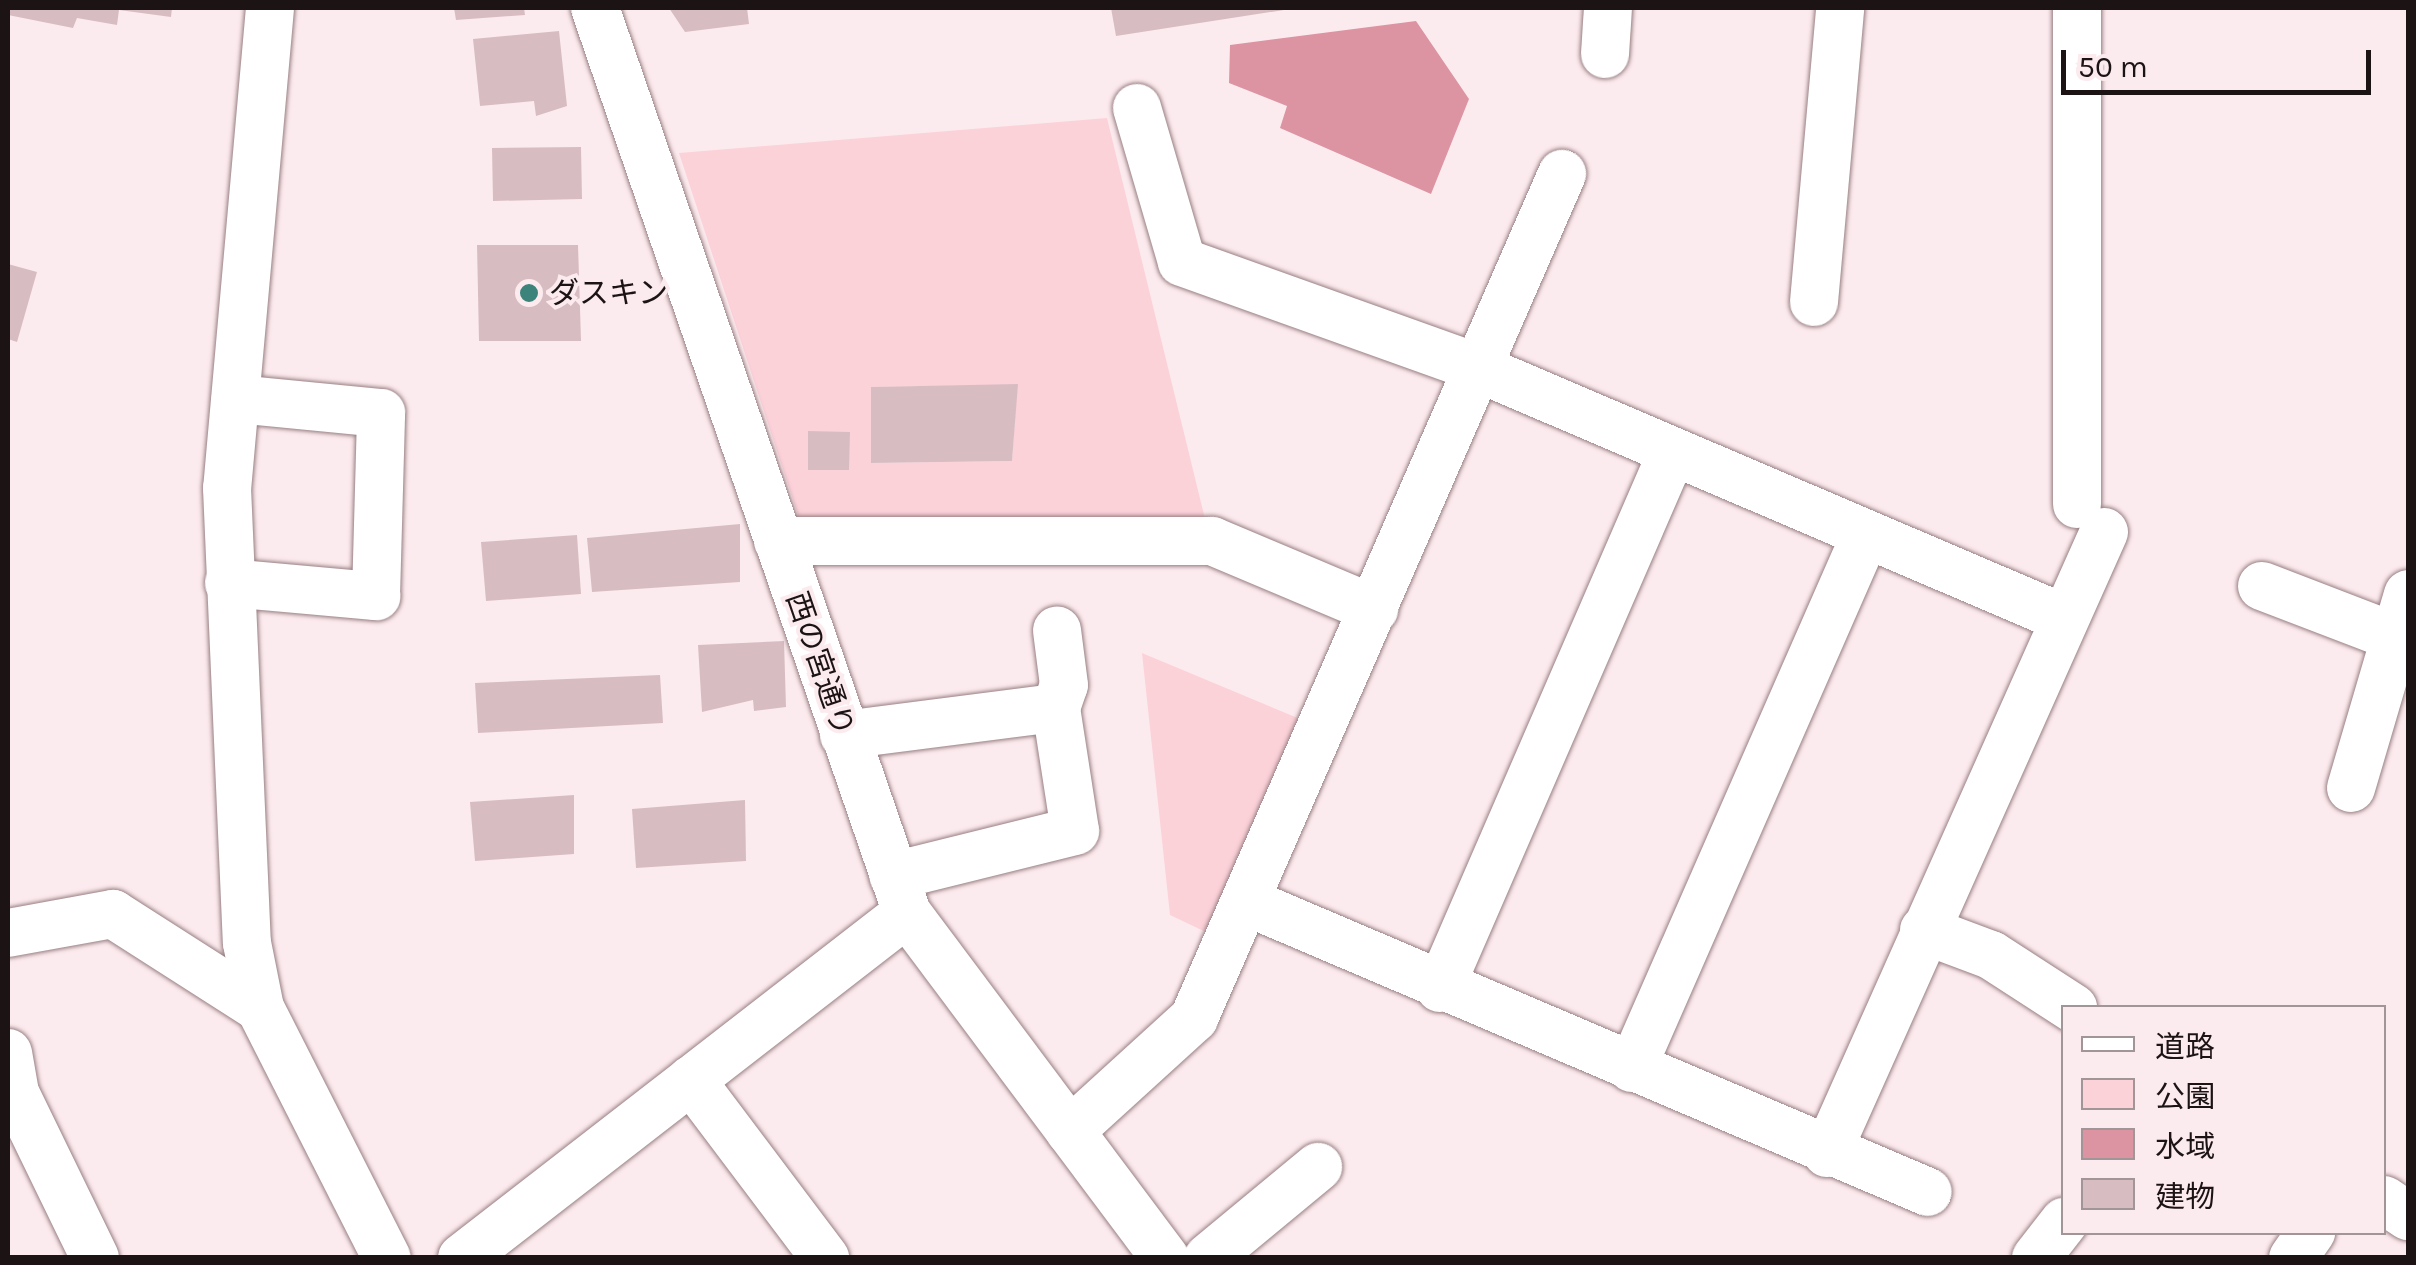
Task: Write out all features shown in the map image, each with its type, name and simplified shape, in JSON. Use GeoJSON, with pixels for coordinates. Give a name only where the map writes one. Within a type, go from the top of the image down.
{"type":"FeatureCollection","features":[{"type":"Feature","properties":{"kind":"street"},"geometry":{"type":"LineString","coordinates":[[270,8],[236,399],[229,583],[236,827],[260,1008],[387,1258]]}},
{"type":"Feature","properties":{"kind":"street","name":"西の宮通り"},"geometry":{"type":"LineString","coordinates":[[595,8],[900,894],[1165,1258]]}},
{"type":"Feature","properties":{"kind":"street"},"geometry":{"type":"LineString","coordinates":[[1605,54],[1608,8]]}},
{"type":"Feature","properties":{"kind":"street"},"geometry":{"type":"LineString","coordinates":[[1814,302],[1840,8]]}},
{"type":"Feature","properties":{"kind":"street"},"geometry":{"type":"LineString","coordinates":[[1827,1153],[2061,617],[2090,518],[2077,8]]}},
{"type":"Feature","properties":{"kind":"street"},"geometry":{"type":"LineString","coordinates":[[1138,108],[1182,262],[1478,368],[2061,617]]}},
{"type":"Feature","properties":{"kind":"street"},"geometry":{"type":"LineString","coordinates":[[1070,1131],[1194,1018],[1562,174]]}},
{"type":"Feature","properties":{"kind":"street"},"geometry":{"type":"LineString","coordinates":[[229,583],[376,596],[381,413],[236,399]]}},
{"type":"Feature","properties":{"kind":"street"},"geometry":{"type":"LineString","coordinates":[[1440,988],[1672,453]]}},
{"type":"Feature","properties":{"kind":"street"},"geometry":{"type":"LineString","coordinates":[[1632,1068],[1864,536]]}},
{"type":"Feature","properties":{"kind":"street"},"geometry":{"type":"LineString","coordinates":[[778,542],[1212,541],[1374,609]]}},
{"type":"Feature","properties":{"kind":"street"},"geometry":{"type":"LineString","coordinates":[[2262,586],[2404,624],[2351,788]]}},
{"type":"Feature","properties":{"kind":"street"},"geometry":{"type":"LineString","coordinates":[[462,1258],[691,1080],[900,894],[1075,831],[1056,708],[1064,685],[1058,630]]}},
{"type":"Feature","properties":{"kind":"street"},"geometry":{"type":"LineString","coordinates":[[844,735],[1056,708]]}},
{"type":"Feature","properties":{"kind":"street"},"geometry":{"type":"LineString","coordinates":[[1246,900],[1440,988],[1928,1192]]}},
{"type":"Feature","properties":{"kind":"street"},"geometry":{"type":"LineString","coordinates":[[8,933],[114,914],[260,1008]]}},
{"type":"Feature","properties":{"kind":"street"},"geometry":{"type":"LineString","coordinates":[[1924,930],[1991,955],[2068,1005]]}},
{"type":"Feature","properties":{"kind":"street"},"geometry":{"type":"LineString","coordinates":[[8,1053],[15,1093],[95,1258]]}},
{"type":"Feature","properties":{"kind":"street"},"geometry":{"type":"LineString","coordinates":[[691,1080],[825,1258]]}},
{"type":"Feature","properties":{"kind":"street"},"geometry":{"type":"LineString","coordinates":[[1208,1258],[1317,1165]]}},
{"type":"Feature","properties":{"kind":"street"},"geometry":{"type":"LineString","coordinates":[[2386,1201],[2408,1216]]}},
{"type":"Feature","properties":{"kind":"street"},"geometry":{"type":"LineString","coordinates":[[2036,1258],[2061,1226]]}},
{"type":"Feature","properties":{"kind":"street"},"geometry":{"type":"LineString","coordinates":[[2293,1258],[2310,1235]]}},
{"type":"Feature","properties":{"kind":"green space"},"geometry":{"type":"Polygon","coordinates":[[[1107,118],[1206,523],[803,530],[679,153],[1107,118]],[[1017,385],[872,387],[871,463],[1012,461],[1017,385]]]}},
{"type":"Feature","properties":{"kind":"green space"},"geometry":{"type":"Polygon","coordinates":[[[1142,653],[1300,719],[1210,934],[1170,915],[1142,653]]]}},
{"type":"Feature","properties":{"kind":"water"},"geometry":{"type":"Polygon","coordinates":[[[1416,21],[1469,99],[1431,194],[1280,128],[1287,106],[1229,83],[1230,45],[1416,21]]]}},
{"type":"Feature","properties":{"kind":"building"},"geometry":{"type":"Polygon","coordinates":[[[8,8],[172,8],[171,17],[119,10],[117,25],[77,18],[73,28],[8,15],[8,8]]]}},
{"type":"Feature","properties":{"kind":"building"},"geometry":{"type":"Polygon","coordinates":[[[454,8],[524,8],[525,15],[456,20],[454,8]]]}},
{"type":"Feature","properties":{"kind":"building"},"geometry":{"type":"Polygon","coordinates":[[[669,8],[747,8],[749,24],[685,32],[669,8]]]}},
{"type":"Feature","properties":{"kind":"building"},"geometry":{"type":"Polygon","coordinates":[[[1111,8],[1284,8],[1284,10],[1116,36],[1111,8]]]}},
{"type":"Feature","properties":{"kind":"building"},"geometry":{"type":"Polygon","coordinates":[[[559,31],[567,106],[536,116],[534,101],[480,106],[473,39],[559,31]]]}},
{"type":"Feature","properties":{"kind":"building"},"geometry":{"type":"Polygon","coordinates":[[[581,147],[582,199],[493,201],[492,148],[581,147]]]}},
{"type":"Feature","properties":{"kind":"building","name":"ダスキン"},"geometry":{"type":"Polygon","coordinates":[[[477,245],[578,245],[581,341],[479,341],[477,245]]]}},
{"type":"Feature","properties":{"kind":"building"},"geometry":{"type":"Polygon","coordinates":[[[8,264],[37,272],[17,342],[8,339],[8,264]]]}},
{"type":"Feature","properties":{"kind":"building"},"geometry":{"type":"Polygon","coordinates":[[[1018,384],[1012,461],[871,463],[871,387],[1018,384]]]}},
{"type":"Feature","properties":{"kind":"building"},"geometry":{"type":"Polygon","coordinates":[[[808,431],[850,432],[849,470],[808,470],[808,431]]]}},
{"type":"Feature","properties":{"kind":"building"},"geometry":{"type":"Polygon","coordinates":[[[740,524],[740,582],[592,592],[587,538],[740,524]]]}},
{"type":"Feature","properties":{"kind":"building"},"geometry":{"type":"Polygon","coordinates":[[[577,535],[581,594],[486,601],[481,542],[577,535]]]}},
{"type":"Feature","properties":{"kind":"building"},"geometry":{"type":"Polygon","coordinates":[[[784,641],[786,707],[754,711],[753,700],[702,712],[698,645],[784,641]]]}},
{"type":"Feature","properties":{"kind":"building"},"geometry":{"type":"Polygon","coordinates":[[[660,675],[663,723],[478,733],[475,683],[660,675]]]}},
{"type":"Feature","properties":{"kind":"building"},"geometry":{"type":"Polygon","coordinates":[[[574,795],[574,854],[475,861],[470,802],[574,795]]]}},
{"type":"Feature","properties":{"kind":"building"},"geometry":{"type":"Polygon","coordinates":[[[745,800],[746,861],[636,868],[632,809],[745,800]]]}},
{"type":"Feature","properties":{"kind":"place","name":"ダスキン"},"geometry":{"type":"Point","coordinates":[529,293]}}]}
